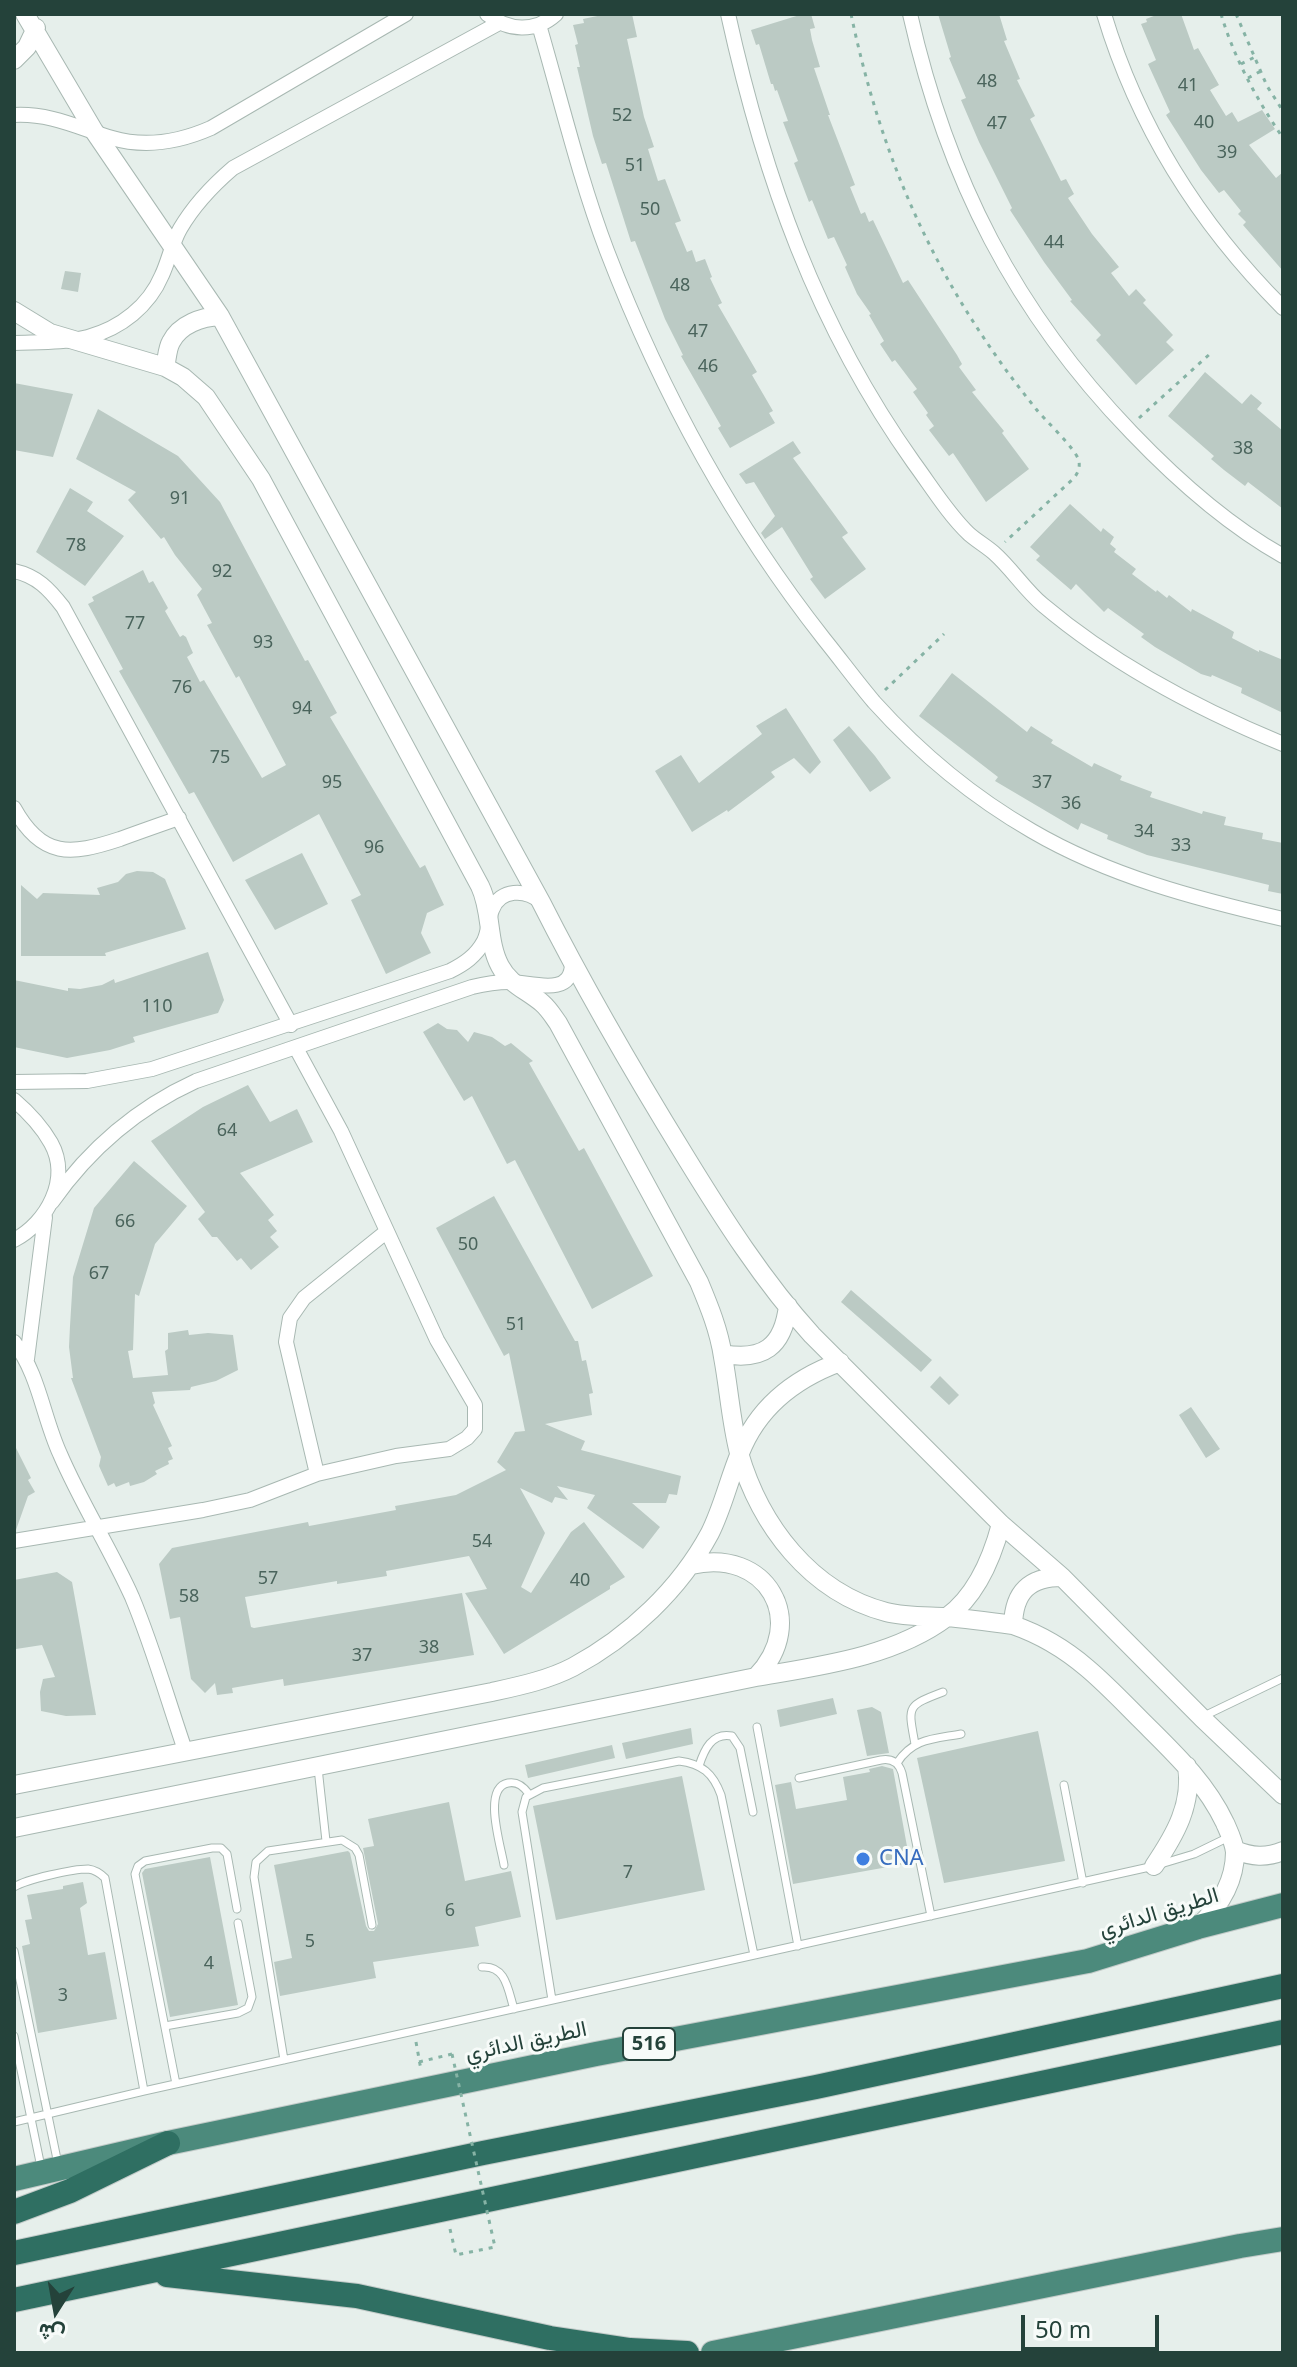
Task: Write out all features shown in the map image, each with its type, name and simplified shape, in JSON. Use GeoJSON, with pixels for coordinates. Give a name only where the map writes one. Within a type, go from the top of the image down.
{"type":"FeatureCollection","features":[{"type":"Feature","properties":{"kind":"highway","name":"الطريق الدائري"},"geometry":{"type":"LineString","coordinates":[[14,2179],[168,2143],[689,2036],[1088,1961],[1283,1905]]}},
{"type":"Feature","properties":{"kind":"highway"},"geometry":{"type":"LineString","coordinates":[[14,2253],[1283,1986]]}},
{"type":"Feature","properties":{"kind":"highway"},"geometry":{"type":"LineString","coordinates":[[14,2300],[1283,2032]]}},
{"type":"Feature","properties":{"kind":"highway","name":"516"},"geometry":{"type":"LineString","coordinates":[[14,2212],[70,2191],[168,2143]]}},
{"type":"Feature","properties":{"kind":"highway"},"geometry":{"type":"LineString","coordinates":[[713,2353],[1283,2239]]}},
{"type":"Feature","properties":{"kind":"highway"},"geometry":{"type":"LineString","coordinates":[[141,2273],[357,2296],[550,2338],[630,2350],[687,2353]]}},
{"type":"Feature","properties":{"kind":"street"},"geometry":{"type":"LineString","coordinates":[[14,115],[43,115],[133,142],[153,143],[193,136],[406,14]]}},
{"type":"Feature","properties":{"kind":"street"},"geometry":{"type":"LineString","coordinates":[[14,343],[69,339],[103,332],[133,315],[155,289],[172,244],[192,210],[233,168],[493,18],[525,28],[539,25],[556,14]]}},
{"type":"Feature","properties":{"kind":"street"},"geometry":{"type":"LineString","coordinates":[[728,14],[760,143],[787,224],[843,347],[870,396],[934,490],[969,534],[994,553],[1040,603],[1079,634],[1120,662],[1174,692],[1283,744]]}},
{"type":"Feature","properties":{"kind":"street"},"geometry":{"type":"LineString","coordinates":[[910,14],[933,104],[953,160],[1005,266],[1064,357],[1166,468],[1225,518],[1283,556]]}},
{"type":"Feature","properties":{"kind":"street"},"geometry":{"type":"LineString","coordinates":[[1104,14],[1134,97],[1167,161],[1223,244],[1283,308]]}},
{"type":"Feature","properties":{"kind":"street"},"geometry":{"type":"LineString","coordinates":[[30,21],[94,131],[220,316],[572,964],[728,1225],[812,1335],[1001,1524],[1062,1577],[1283,1795]]}},
{"type":"Feature","properties":{"kind":"street"},"geometry":{"type":"LineString","coordinates":[[14,60],[27,47],[30,21]]}},
{"type":"Feature","properties":{"kind":"street"},"geometry":{"type":"LineString","coordinates":[[539,25],[588,198],[628,302],[673,399],[696,445],[749,534],[809,619],[873,701],[948,773],[1033,832],[1128,876],[1283,919]]}},
{"type":"Feature","properties":{"kind":"street"},"geometry":{"type":"LineString","coordinates":[[14,311],[50,333],[165,367],[183,377],[206,397],[261,479],[480,886],[490,918],[497,960],[512,982],[542,1003],[558,1023],[699,1282],[713,1315],[723,1354],[740,1453],[766,1517],[786,1545],[810,1571],[870,1607],[889,1613],[1013,1625],[1038,1636],[1085,1667],[1187,1766],[1217,1804],[1233,1843],[1231,1879],[1209,1917],[1198,1927]]}},
{"type":"Feature","properties":{"kind":"street"},"geometry":{"type":"LineString","coordinates":[[165,367],[171,343],[178,333],[197,320],[220,316]]}},
{"type":"Feature","properties":{"kind":"street"},"geometry":{"type":"LineString","coordinates":[[14,571],[35,577],[63,607],[291,1025]]}},
{"type":"Feature","properties":{"kind":"street"},"geometry":{"type":"LineString","coordinates":[[14,808],[32,835],[50,846],[71,851],[92,848],[179,818]]}},
{"type":"Feature","properties":{"kind":"street"},"geometry":{"type":"LineString","coordinates":[[14,1082],[54,1083],[120,1077],[291,1025],[461,966],[484,941],[496,903],[510,893],[527,893],[541,902]]}},
{"type":"Feature","properties":{"kind":"street"},"geometry":{"type":"LineString","coordinates":[[14,1240],[29,1231],[102,1143],[135,1115],[196,1081],[472,987],[512,982],[555,986],[570,976],[572,964]]}},
{"type":"Feature","properties":{"kind":"street"},"geometry":{"type":"LineString","coordinates":[[14,1541],[232,1504],[266,1495],[317,1474],[396,1456],[449,1449],[475,1429],[475,1405],[443,1353],[341,1131],[296,1048]]}},
{"type":"Feature","properties":{"kind":"street"},"geometry":{"type":"LineString","coordinates":[[14,1100],[53,1146],[57,1174],[48,1208],[27,1359]]}},
{"type":"Feature","properties":{"kind":"street"},"geometry":{"type":"LineString","coordinates":[[317,1474],[286,1342],[286,1330],[304,1298],[386,1232]]}},
{"type":"Feature","properties":{"kind":"street"},"geometry":{"type":"LineString","coordinates":[[723,1354],[741,1357],[760,1353],[776,1342],[786,1325],[788,1306]]}},
{"type":"Feature","properties":{"kind":"street"},"geometry":{"type":"LineString","coordinates":[[14,1342],[27,1359],[58,1450],[74,1486],[134,1601],[186,1753]]}},
{"type":"Feature","properties":{"kind":"street"},"geometry":{"type":"LineString","coordinates":[[14,1785],[477,1696],[537,1681],[571,1668],[613,1643],[664,1596],[691,1565],[719,1513],[740,1453],[763,1413],[797,1382],[840,1362]]}},
{"type":"Feature","properties":{"kind":"street"},"geometry":{"type":"LineString","coordinates":[[14,1828],[869,1654],[923,1632],[948,1617],[982,1575],[996,1545],[1001,1524]]}},
{"type":"Feature","properties":{"kind":"street"},"geometry":{"type":"LineString","coordinates":[[691,1565],[715,1561],[740,1566],[755,1574],[771,1593],[780,1617],[780,1634],[768,1665],[756,1677]]}},
{"type":"Feature","properties":{"kind":"street"},"geometry":{"type":"LineString","coordinates":[[1013,1625],[1013,1609],[1020,1595],[1032,1583],[1046,1577],[1062,1577]]}},
{"type":"Feature","properties":{"kind":"street"},"geometry":{"type":"LineString","coordinates":[[1154,1866],[1175,1833],[1186,1804],[1187,1766]]}},
{"type":"Feature","properties":{"kind":"street"},"geometry":{"type":"LineString","coordinates":[[1233,1843],[1257,1856],[1283,1851]]}},
{"type":"Feature","properties":{"kind":"lane"},"geometry":{"type":"LineString","coordinates":[[1202,1718],[1283,1678]]}},
{"type":"Feature","properties":{"kind":"lane"},"geometry":{"type":"LineString","coordinates":[[915,1744],[912,1710],[918,1702],[943,1692]]}},
{"type":"Feature","properties":{"kind":"lane"},"geometry":{"type":"LineString","coordinates":[[757,1727],[798,1946]]}},
{"type":"Feature","properties":{"kind":"lane"},"geometry":{"type":"LineString","coordinates":[[897,1763],[915,1744],[961,1734]]}},
{"type":"Feature","properties":{"kind":"lane"},"geometry":{"type":"LineString","coordinates":[[699,1766],[702,1755],[713,1740],[725,1735],[732,1736],[740,1748],[753,1812]]}},
{"type":"Feature","properties":{"kind":"lane"},"geometry":{"type":"LineString","coordinates":[[799,1778],[887,1759],[897,1763],[902,1773],[931,1916]]}},
{"type":"Feature","properties":{"kind":"lane"},"geometry":{"type":"LineString","coordinates":[[552,2000],[522,1812],[523,1802],[529,1794],[543,1788],[679,1761],[707,1770],[716,1781],[721,1795],[754,1955]]}},
{"type":"Feature","properties":{"kind":"lane"},"geometry":{"type":"LineString","coordinates":[[318,1767],[326,1841]]}},
{"type":"Feature","properties":{"kind":"lane"},"geometry":{"type":"LineString","coordinates":[[504,1865],[493,1804],[495,1793],[503,1785],[513,1783],[529,1794]]}},
{"type":"Feature","properties":{"kind":"lane"},"geometry":{"type":"LineString","coordinates":[[1064,1785],[1083,1883]]}},
{"type":"Feature","properties":{"kind":"lane"},"geometry":{"type":"LineString","coordinates":[[284,2060],[254,1869],[261,1855],[268,1851],[326,1841],[342,1840],[355,1848],[372,1925]]}},
{"type":"Feature","properties":{"kind":"lane"},"geometry":{"type":"LineString","coordinates":[[14,2122],[1083,1883],[1233,1843]]}},
{"type":"Feature","properties":{"kind":"lane"},"geometry":{"type":"LineString","coordinates":[[176,2084],[135,1874],[138,1866],[145,1861],[221,1848],[227,1854],[237,1909]]}},
{"type":"Feature","properties":{"kind":"lane"},"geometry":{"type":"LineString","coordinates":[[14,1887],[27,1881],[87,1869],[97,1871],[105,1878],[144,2091]]}},
{"type":"Feature","properties":{"kind":"lane"},"geometry":{"type":"LineString","coordinates":[[165,2026],[238,2013],[248,2008],[252,1997],[238,1923]]}},
{"type":"Feature","properties":{"kind":"lane"},"geometry":{"type":"LineString","coordinates":[[14,1951],[47,2115],[51,2171]]}},
{"type":"Feature","properties":{"kind":"lane"},"geometry":{"type":"LineString","coordinates":[[482,1967],[493,1967],[503,1975],[514,2009]]}},
{"type":"Feature","properties":{"kind":"lane"},"geometry":{"type":"LineString","coordinates":[[14,2036],[30,2119],[51,2171]]}},
{"type":"Feature","properties":{"kind":"path"},"geometry":{"type":"LineString","coordinates":[[851,14],[866,82],[887,149],[934,254],[992,351],[1079,461],[1074,478],[994,553]]}},
{"type":"Feature","properties":{"kind":"path"},"geometry":{"type":"LineString","coordinates":[[1221,14],[1261,105],[1283,138]]}},
{"type":"Feature","properties":{"kind":"path"},"geometry":{"type":"LineString","coordinates":[[1236,14],[1267,86],[1283,111]]}},
{"type":"Feature","properties":{"kind":"path"},"geometry":{"type":"LineString","coordinates":[[1241,64],[1255,57]]}},
{"type":"Feature","properties":{"kind":"path"},"geometry":{"type":"LineString","coordinates":[[1248,78],[1261,71]]}},
{"type":"Feature","properties":{"kind":"path"},"geometry":{"type":"LineString","coordinates":[[1277,129],[1283,126]]}},
{"type":"Feature","properties":{"kind":"path"},"geometry":{"type":"LineString","coordinates":[[1128,429],[1211,353]]}},
{"type":"Feature","properties":{"kind":"path"},"geometry":{"type":"LineString","coordinates":[[873,701],[944,634]]}},
{"type":"Feature","properties":{"kind":"path"},"geometry":{"type":"LineString","coordinates":[[414,2032],[424,2090]]}},
{"type":"Feature","properties":{"kind":"path"},"geometry":{"type":"LineString","coordinates":[[419,2062],[452,2054],[495,2247],[456,2255],[447,2210]]}},
{"type":"Feature","properties":{"kind":"building"},"geometry":{"type":"Polygon","coordinates":[[[607,14],[632,14],[637,37],[627,39],[644,117],[654,147],[648,149],[658,181],[665,179],[681,221],[675,223],[687,252],[692,250],[696,262],[705,259],[722,303],[718,305],[757,372],[752,375],[773,411],[769,413],[775,423],[730,448],[681,356],[635,241],[631,242],[606,163],[602,164],[593,136],[577,67],[580,67],[575,45],[578,44],[573,25],[584,23],[583,19],[607,14]]]}},
{"type":"Feature","properties":{"kind":"building"},"geometry":{"type":"Polygon","coordinates":[[[811,14],[815,28],[810,29],[820,67],[814,68],[855,185],[850,187],[861,214],[865,212],[869,222],[873,220],[903,283],[908,280],[957,355],[962,364],[959,367],[976,390],[972,392],[1004,431],[1002,433],[1029,469],[986,502],[953,453],[949,456],[929,430],[934,426],[913,392],[917,389],[880,344],[884,341],[857,294],[834,237],[828,239],[812,200],[809,202],[794,163],[798,161],[783,122],[788,121],[751,30],[811,14]]]}},
{"type":"Feature","properties":{"kind":"building"},"geometry":{"type":"Polygon","coordinates":[[[938,14],[999,14],[1007,40],[1004,41],[1020,79],[1017,80],[1035,116],[1030,119],[1061,181],[1066,179],[1074,194],[1068,198],[1119,267],[1111,273],[1129,296],[1136,289],[1146,300],[1143,303],[1173,335],[1166,342],[1174,350],[1136,385],[1096,340],[1101,335],[1070,301],[1010,210],[1012,208],[961,100],[966,98],[949,58],[938,14]]]}},
{"type":"Feature","properties":{"kind":"building"},"geometry":{"type":"Polygon","coordinates":[[[1159,14],[1181,14],[1194,50],[1198,48],[1219,85],[1210,90],[1226,116],[1232,112],[1238,122],[1262,110],[1275,129],[1249,145],[1276,178],[1283,172],[1283,271],[1243,225],[1246,222],[1238,214],[1241,211],[1224,190],[1219,193],[1201,170],[1166,115],[1170,112],[1148,64],[1156,60],[1141,24],[1159,14]]]}},
{"type":"Feature","properties":{"kind":"building"},"geometry":{"type":"Polygon","coordinates":[[[65,271],[81,273],[78,292],[61,289],[65,271]]]}},
{"type":"Feature","properties":{"kind":"building"},"geometry":{"type":"Polygon","coordinates":[[[1205,372],[1242,404],[1251,394],[1262,403],[1257,409],[1283,431],[1283,509],[1248,482],[1245,486],[1224,470],[1211,459],[1214,456],[1168,416],[1205,372]]]}},
{"type":"Feature","properties":{"kind":"building"},"geometry":{"type":"Polygon","coordinates":[[[14,383],[73,394],[53,457],[14,450],[14,383]]]}},
{"type":"Feature","properties":{"kind":"building"},"geometry":{"type":"Polygon","coordinates":[[[98,409],[178,456],[220,502],[305,661],[308,660],[337,713],[330,717],[420,868],[425,865],[444,905],[427,913],[421,933],[431,953],[386,974],[351,900],[361,895],[319,814],[233,862],[194,792],[189,794],[119,671],[123,669],[88,604],[94,601],[92,597],[143,570],[168,608],[165,611],[180,637],[186,637],[193,653],[187,657],[200,682],[204,680],[262,778],[286,765],[239,676],[236,678],[207,625],[212,623],[197,595],[202,589],[164,537],[161,539],[128,500],[136,492],[76,459],[98,409]]]}},
{"type":"Feature","properties":{"kind":"building"},"geometry":{"type":"Polygon","coordinates":[[[793,441],[801,453],[793,458],[848,533],[842,537],[866,569],[825,599],[810,579],[813,577],[782,527],[765,539],[761,533],[775,516],[754,482],[746,484],[739,474],[793,441]]]}},
{"type":"Feature","properties":{"kind":"building"},"geometry":{"type":"Polygon","coordinates":[[[70,488],[93,502],[87,511],[124,536],[85,586],[36,552],[70,488]]]}},
{"type":"Feature","properties":{"kind":"building"},"geometry":{"type":"Polygon","coordinates":[[[1070,504],[1101,532],[1103,528],[1114,537],[1110,544],[1116,549],[1114,552],[1136,569],[1132,574],[1156,592],[1167,598],[1169,595],[1191,612],[1192,609],[1234,632],[1232,638],[1283,660],[1283,713],[1241,693],[1242,688],[1212,675],[1201,674],[1155,647],[1141,637],[1144,634],[1108,608],[1104,612],[1076,584],[1071,590],[1036,560],[1040,556],[1030,547],[1070,504]]]}},
{"type":"Feature","properties":{"kind":"building"},"geometry":{"type":"Polygon","coordinates":[[[952,673],[1027,732],[1031,726],[1053,740],[1051,743],[1092,767],[1094,763],[1122,776],[1120,780],[1152,792],[1150,797],[1202,814],[1203,811],[1226,817],[1224,825],[1263,833],[1262,839],[1283,843],[1283,894],[1268,891],[1269,885],[1147,855],[1107,839],[1108,835],[1081,823],[1078,830],[995,781],[998,777],[919,716],[952,673]]]}},
{"type":"Feature","properties":{"kind":"building"},"geometry":{"type":"Polygon","coordinates":[[[786,708],[821,762],[810,774],[794,758],[771,772],[775,777],[728,812],[692,832],[655,771],[681,755],[699,783],[762,734],[756,726],[786,708]]]}},
{"type":"Feature","properties":{"kind":"building"},"geometry":{"type":"Polygon","coordinates":[[[849,726],[891,778],[870,792],[833,740],[849,726]]]}},
{"type":"Feature","properties":{"kind":"building"},"geometry":{"type":"Polygon","coordinates":[[[302,853],[328,904],[275,930],[245,880],[302,853]]]}},
{"type":"Feature","properties":{"kind":"building"},"geometry":{"type":"Polygon","coordinates":[[[153,872],[165,879],[186,929],[105,953],[106,956],[21,956],[21,885],[37,899],[43,893],[100,895],[97,888],[118,882],[126,874],[153,872]]]}},
{"type":"Feature","properties":{"kind":"building"},"geometry":{"type":"Polygon","coordinates":[[[208,952],[224,1000],[218,1013],[133,1037],[135,1042],[110,1050],[67,1058],[14,1047],[14,980],[68,991],[68,988],[102,985],[114,979],[115,983],[208,952]]]}},
{"type":"Feature","properties":{"kind":"building"},"geometry":{"type":"Polygon","coordinates":[[[438,1023],[447,1029],[457,1030],[468,1042],[474,1032],[492,1037],[505,1046],[511,1043],[533,1061],[529,1063],[579,1151],[584,1148],[653,1276],[592,1309],[515,1160],[507,1164],[472,1096],[464,1101],[423,1032],[438,1023]]]}},
{"type":"Feature","properties":{"kind":"building"},"geometry":{"type":"Polygon","coordinates":[[[248,1085],[270,1122],[297,1109],[313,1142],[240,1173],[274,1215],[268,1220],[277,1231],[270,1237],[279,1247],[251,1270],[241,1258],[237,1261],[217,1237],[212,1237],[198,1219],[205,1212],[151,1141],[203,1107],[248,1085]]]}},
{"type":"Feature","properties":{"kind":"building"},"geometry":{"type":"Polygon","coordinates":[[[134,1161],[187,1206],[155,1244],[139,1296],[135,1294],[133,1350],[128,1351],[133,1378],[168,1375],[165,1351],[168,1349],[168,1333],[188,1330],[189,1335],[233,1335],[238,1370],[190,1390],[152,1392],[153,1405],[172,1446],[168,1448],[173,1459],[144,1482],[130,1486],[129,1482],[116,1487],[114,1483],[108,1486],[99,1466],[101,1457],[71,1378],[70,1326],[73,1277],[94,1208],[134,1161]]]}},
{"type":"Feature","properties":{"kind":"building"},"geometry":{"type":"Polygon","coordinates":[[[494,1196],[575,1341],[578,1341],[582,1361],[586,1360],[593,1393],[589,1394],[592,1415],[545,1424],[585,1441],[581,1450],[681,1476],[677,1495],[669,1494],[666,1503],[632,1503],[660,1527],[643,1549],[587,1508],[595,1495],[557,1486],[568,1500],[555,1497],[552,1503],[520,1488],[545,1533],[521,1587],[531,1593],[571,1532],[584,1522],[625,1577],[504,1654],[465,1593],[487,1589],[469,1556],[386,1571],[387,1576],[245,1597],[251,1627],[254,1628],[462,1593],[474,1655],[284,1686],[283,1679],[232,1688],[233,1693],[217,1695],[215,1683],[205,1693],[191,1679],[180,1617],[170,1619],[159,1564],[172,1548],[308,1522],[309,1526],[396,1510],[395,1506],[456,1495],[506,1470],[497,1462],[515,1432],[525,1431],[509,1353],[504,1356],[436,1228],[494,1196]]]}},
{"type":"Feature","properties":{"kind":"building"},"geometry":{"type":"Polygon","coordinates":[[[851,1290],[932,1360],[921,1372],[841,1302],[851,1290]]]}},
{"type":"Feature","properties":{"kind":"building"},"geometry":{"type":"Polygon","coordinates":[[[940,1376],[959,1395],[949,1405],[930,1387],[940,1376]]]}},
{"type":"Feature","properties":{"kind":"building"},"geometry":{"type":"Polygon","coordinates":[[[1191,1407],[1220,1449],[1206,1458],[1179,1415],[1191,1407]]]}},
{"type":"Feature","properties":{"kind":"building"},"geometry":{"type":"Polygon","coordinates":[[[14,1444],[35,1492],[28,1496],[16,1530],[14,1530],[14,1444]]]}},
{"type":"Feature","properties":{"kind":"building"},"geometry":{"type":"Polygon","coordinates":[[[57,1572],[72,1582],[96,1715],[66,1716],[41,1711],[43,1679],[55,1677],[42,1645],[16,1649],[14,1580],[57,1572]]]}},
{"type":"Feature","properties":{"kind":"building"},"geometry":{"type":"Polygon","coordinates":[[[833,1698],[837,1714],[780,1727],[777,1710],[833,1698]]]}},
{"type":"Feature","properties":{"kind":"building"},"geometry":{"type":"Polygon","coordinates":[[[872,1707],[881,1712],[889,1753],[867,1756],[857,1710],[872,1707]]]}},
{"type":"Feature","properties":{"kind":"building"},"geometry":{"type":"Polygon","coordinates":[[[691,1728],[693,1744],[626,1759],[622,1743],[691,1728]]]}},
{"type":"Feature","properties":{"kind":"building"},"geometry":{"type":"Polygon","coordinates":[[[1038,1731],[1065,1861],[944,1883],[917,1758],[1038,1731]]]}},
{"type":"Feature","properties":{"kind":"building"},"geometry":{"type":"Polygon","coordinates":[[[612,1745],[615,1758],[528,1778],[525,1765],[612,1745]]]}},
{"type":"Feature","properties":{"kind":"building"},"geometry":{"type":"Polygon","coordinates":[[[882,1766],[893,1769],[910,1863],[793,1884],[775,1785],[791,1782],[796,1809],[847,1800],[843,1777],[870,1772],[869,1769],[882,1766]]]}},
{"type":"Feature","properties":{"kind":"building"},"geometry":{"type":"Polygon","coordinates":[[[682,1776],[705,1890],[556,1920],[533,1806],[682,1776]]]}},
{"type":"Feature","properties":{"kind":"building"},"geometry":{"type":"Polygon","coordinates":[[[449,1802],[465,1881],[511,1871],[521,1917],[475,1927],[479,1946],[373,1962],[376,1978],[280,1996],[274,1962],[292,1958],[274,1865],[348,1851],[366,1926],[369,1931],[374,1931],[378,1924],[363,1848],[374,1846],[368,1819],[449,1802]]]}},
{"type":"Feature","properties":{"kind":"building"},"geometry":{"type":"Polygon","coordinates":[[[210,1857],[238,2005],[170,2017],[142,1873],[145,1869],[210,1857]]]}},
{"type":"Feature","properties":{"kind":"building"},"geometry":{"type":"Polygon","coordinates":[[[83,1882],[87,1903],[80,1908],[88,1955],[105,1952],[117,2019],[38,2033],[22,1946],[30,1944],[25,1920],[32,1919],[27,1895],[83,1882]]]}},
{"type":"Feature","properties":{"kind":"place","name":"CNA"},"geometry":{"type":"Point","coordinates":[863,1859]}}]}
